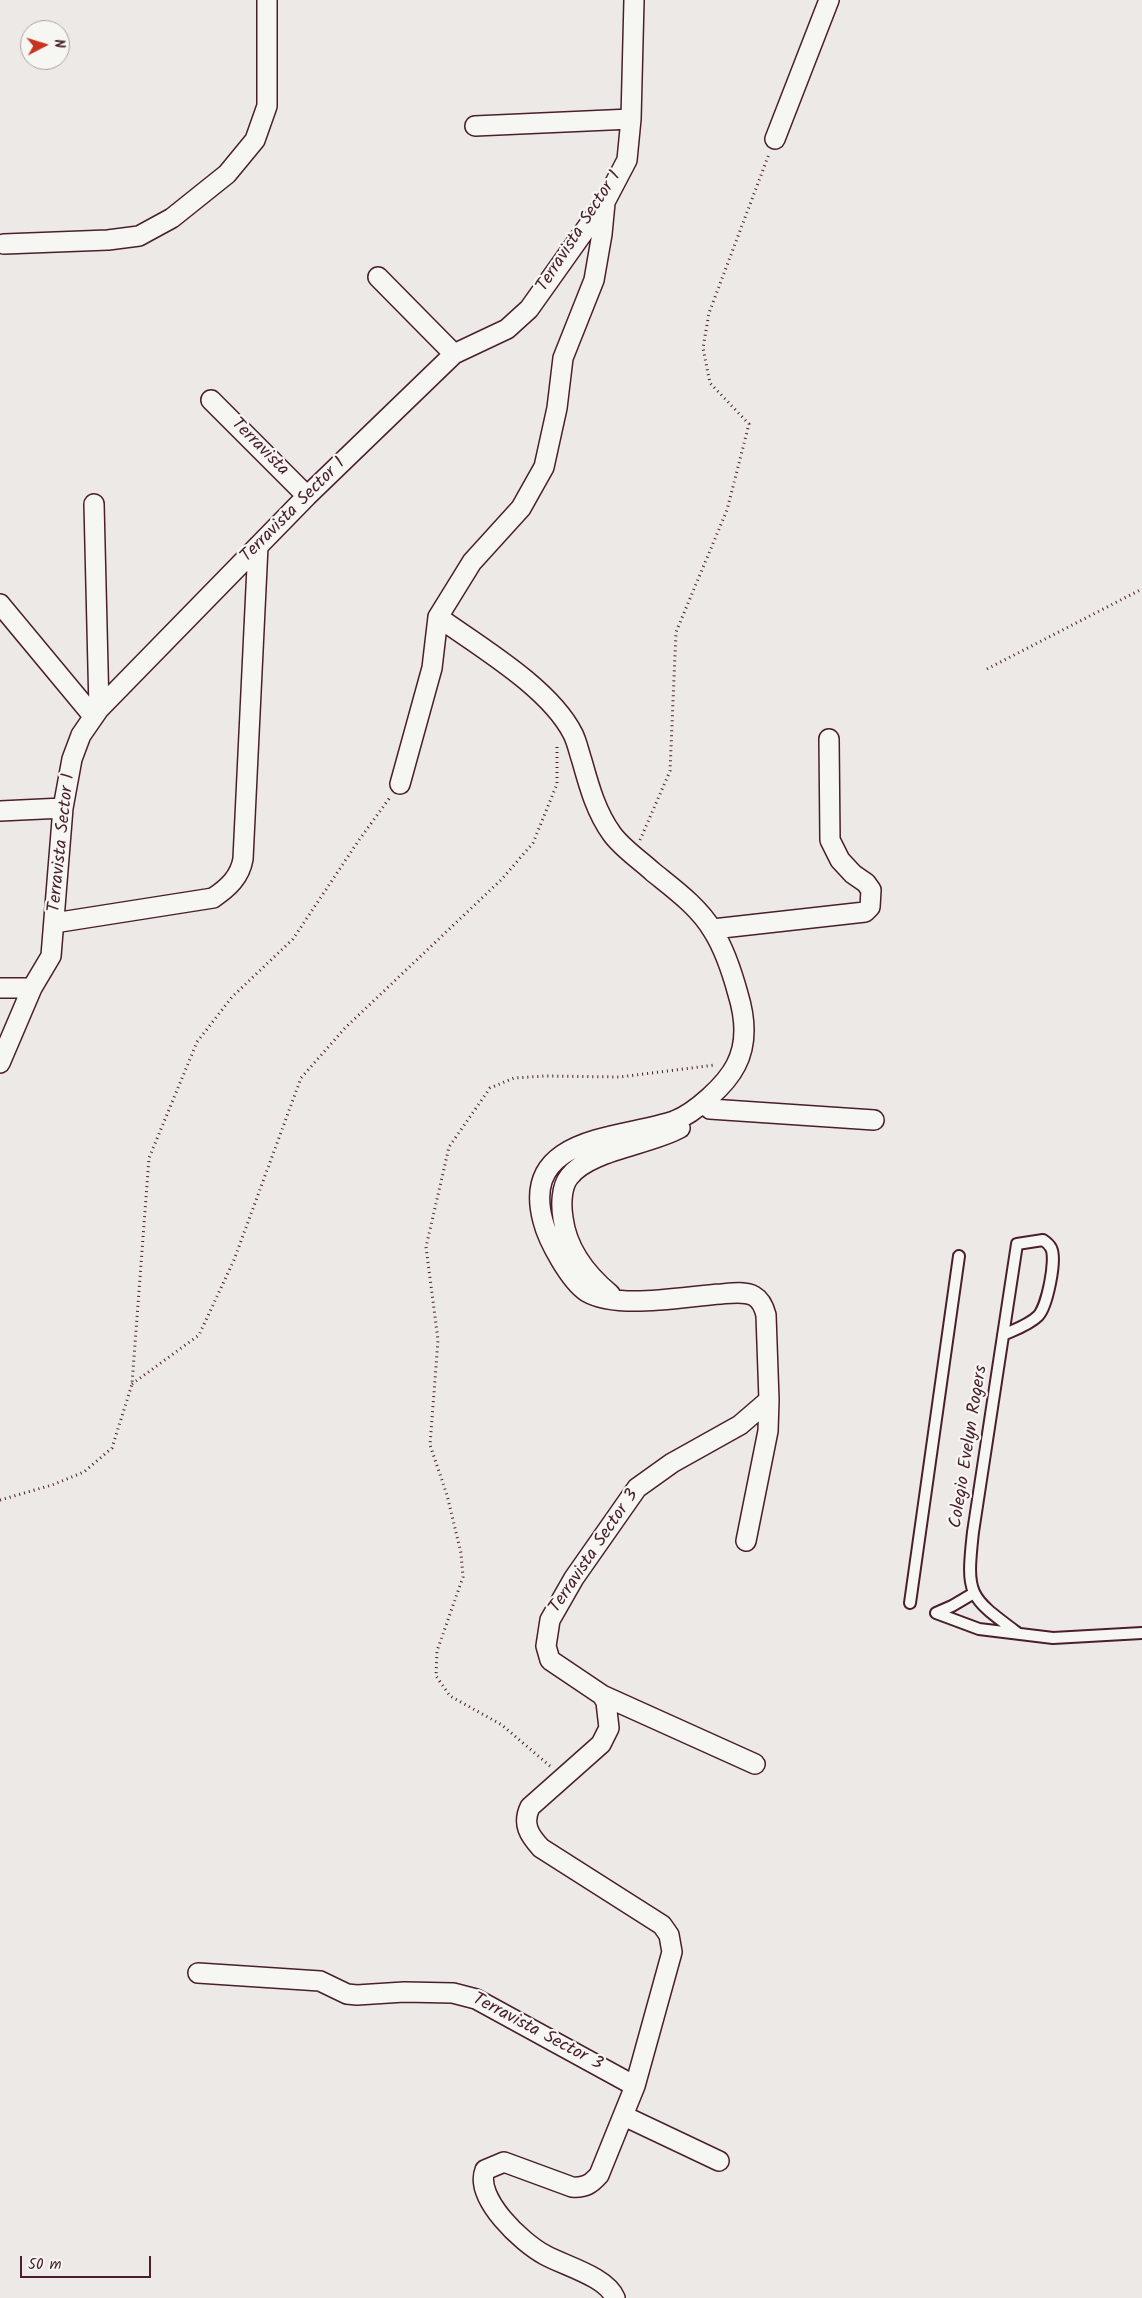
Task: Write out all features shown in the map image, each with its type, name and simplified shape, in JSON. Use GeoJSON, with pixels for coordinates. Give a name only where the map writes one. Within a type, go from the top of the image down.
{"type":"FeatureCollection","features":[{"type":"Feature","properties":{"kind":"street"},"geometry":{"type":"LineString","coordinates":[[4,244],[108,240],[139,236],[179,213],[227,174],[255,140],[266,106],[267,0]]}},
{"type":"Feature","properties":{"kind":"street","name":"Terravista Sector 1"},"geometry":{"type":"LineString","coordinates":[[0,1063],[32,988],[51,956],[63,808],[72,759],[81,734],[96,713],[307,496],[454,354],[507,329],[529,309],[605,202],[627,160],[630,147],[634,0]]}},
{"type":"Feature","properties":{"kind":"street"},"geometry":{"type":"LineString","coordinates":[[775,139],[829,0]]}},
{"type":"Feature","properties":{"kind":"street"},"geometry":{"type":"LineString","coordinates":[[475,126],[631,119]]}},
{"type":"Feature","properties":{"kind":"street"},"geometry":{"type":"LineString","coordinates":[[400,784],[432,668],[438,617],[472,562],[521,508],[544,467],[557,408],[563,358],[594,280],[605,202]]}},
{"type":"Feature","properties":{"kind":"street"},"geometry":{"type":"LineString","coordinates":[[378,277],[454,354]]}},
{"type":"Feature","properties":{"kind":"street","name":"Terravista"},"geometry":{"type":"LineString","coordinates":[[211,400],[307,496]]}},
{"type":"Feature","properties":{"kind":"street"},"geometry":{"type":"LineString","coordinates":[[94,504],[96,713]]}},
{"type":"Feature","properties":{"kind":"street"},"geometry":{"type":"LineString","coordinates":[[54,923],[213,898],[224,891],[241,870],[258,546]]}},
{"type":"Feature","properties":{"kind":"street"},"geometry":{"type":"LineString","coordinates":[[0,604],[96,713]]}},
{"type":"Feature","properties":{"kind":"street"},"geometry":{"type":"LineString","coordinates":[[438,617],[526,681],[556,709],[574,735],[594,803],[612,834],[688,901],[713,929],[732,969],[744,1014],[744,1035],[738,1061],[709,1097],[690,1113],[675,1120],[577,1146],[558,1156],[545,1173],[540,1195],[542,1220],[551,1244],[564,1265],[586,1291],[617,1300],[640,1301],[691,1295],[743,1293],[756,1297],[764,1307],[766,1315],[769,1400],[768,1431],[746,1541]]}},
{"type":"Feature","properties":{"kind":"street"},"geometry":{"type":"LineString","coordinates":[[713,929],[865,912],[870,907],[871,890],[866,883],[853,874],[840,860],[830,840],[829,739]]}},
{"type":"Feature","properties":{"kind":"street"},"geometry":{"type":"LineString","coordinates":[[0,811],[63,808]]}},
{"type":"Feature","properties":{"kind":"street"},"geometry":{"type":"LineString","coordinates":[[0,988],[32,988]]}},
{"type":"Feature","properties":{"kind":"street"},"geometry":{"type":"LineString","coordinates":[[617,1300],[594,1281],[575,1256],[564,1230],[562,1207],[567,1178],[585,1163],[674,1132],[698,1118],[710,1109],[724,1079]]}},
{"type":"Feature","properties":{"kind":"street"},"geometry":{"type":"LineString","coordinates":[[710,1109],[874,1120]]}},
{"type":"Feature","properties":{"kind":"street","name":"Terravista Sector 3"},"geometry":{"type":"LineString","coordinates":[[755,1764],[602,1695],[550,1660],[546,1646],[550,1620],[574,1578],[637,1488],[672,1463],[740,1425],[769,1400]]}},
{"type":"Feature","properties":{"kind":"street"},"geometry":{"type":"LineString","coordinates":[[602,1695],[608,1718],[606,1736],[602,1744],[563,1776],[530,1807],[526,1827],[533,1840],[541,1848],[662,1925],[671,1940],[670,1959],[635,2086],[599,2175],[592,2182],[582,2187],[563,2184],[504,2162],[486,2170],[483,2181],[486,2196],[506,2224],[542,2254],[604,2284],[615,2298]]}},
{"type":"Feature","properties":{"kind":"street","name":"Terravista Sector 3"},"geometry":{"type":"LineString","coordinates":[[198,1973],[320,1981],[347,1994],[357,1995],[404,1992],[464,1995],[476,1999],[635,2086]]}},
{"type":"Feature","properties":{"kind":"street"},"geometry":{"type":"LineString","coordinates":[[624,2116],[719,2161]]}},
{"type":"Feature","properties":{"kind":"lane","name":"Colegio Evelyn Rogers"},"geometry":{"type":"LineString","coordinates":[[1003,1335],[1038,1316],[1047,1302],[1052,1255],[1050,1246],[1040,1239],[1017,1244],[1003,1335],[973,1532],[969,1574],[974,1593],[985,1609],[1018,1634]]}},
{"type":"Feature","properties":{"kind":"lane"},"geometry":{"type":"LineString","coordinates":[[910,1603],[959,1256]]}},
{"type":"Feature","properties":{"kind":"lane"},"geometry":{"type":"LineString","coordinates":[[974,1593],[952,1606],[936,1612],[979,1628],[1053,1638],[1142,1633]]}},
{"type":"Feature","properties":{"kind":"path"},"geometry":{"type":"LineString","coordinates":[[633,854],[670,771],[676,632],[727,510],[749,424],[710,384],[703,348],[706,330],[710,313],[775,139]]}},
{"type":"Feature","properties":{"kind":"path"},"geometry":{"type":"LineString","coordinates":[[987,670],[1142,588]]}},
{"type":"Feature","properties":{"kind":"path"},"geometry":{"type":"LineString","coordinates":[[132,1384],[199,1335],[234,1260],[301,1078],[345,1028],[502,879],[533,843],[557,784],[557,737]]}},
{"type":"Feature","properties":{"kind":"path"},"geometry":{"type":"LineString","coordinates":[[0,1500],[52,1485],[84,1472],[112,1448],[132,1384],[148,1158],[197,1042],[232,997],[293,940],[359,840],[400,784]]}},
{"type":"Feature","properties":{"kind":"path"},"geometry":{"type":"LineString","coordinates":[[563,1776],[502,1725],[450,1696],[436,1676],[437,1651],[463,1577],[461,1553],[452,1514],[430,1445],[438,1340],[426,1247],[449,1147],[490,1088],[514,1078],[545,1076],[620,1077],[676,1071],[738,1061]]}}]}
